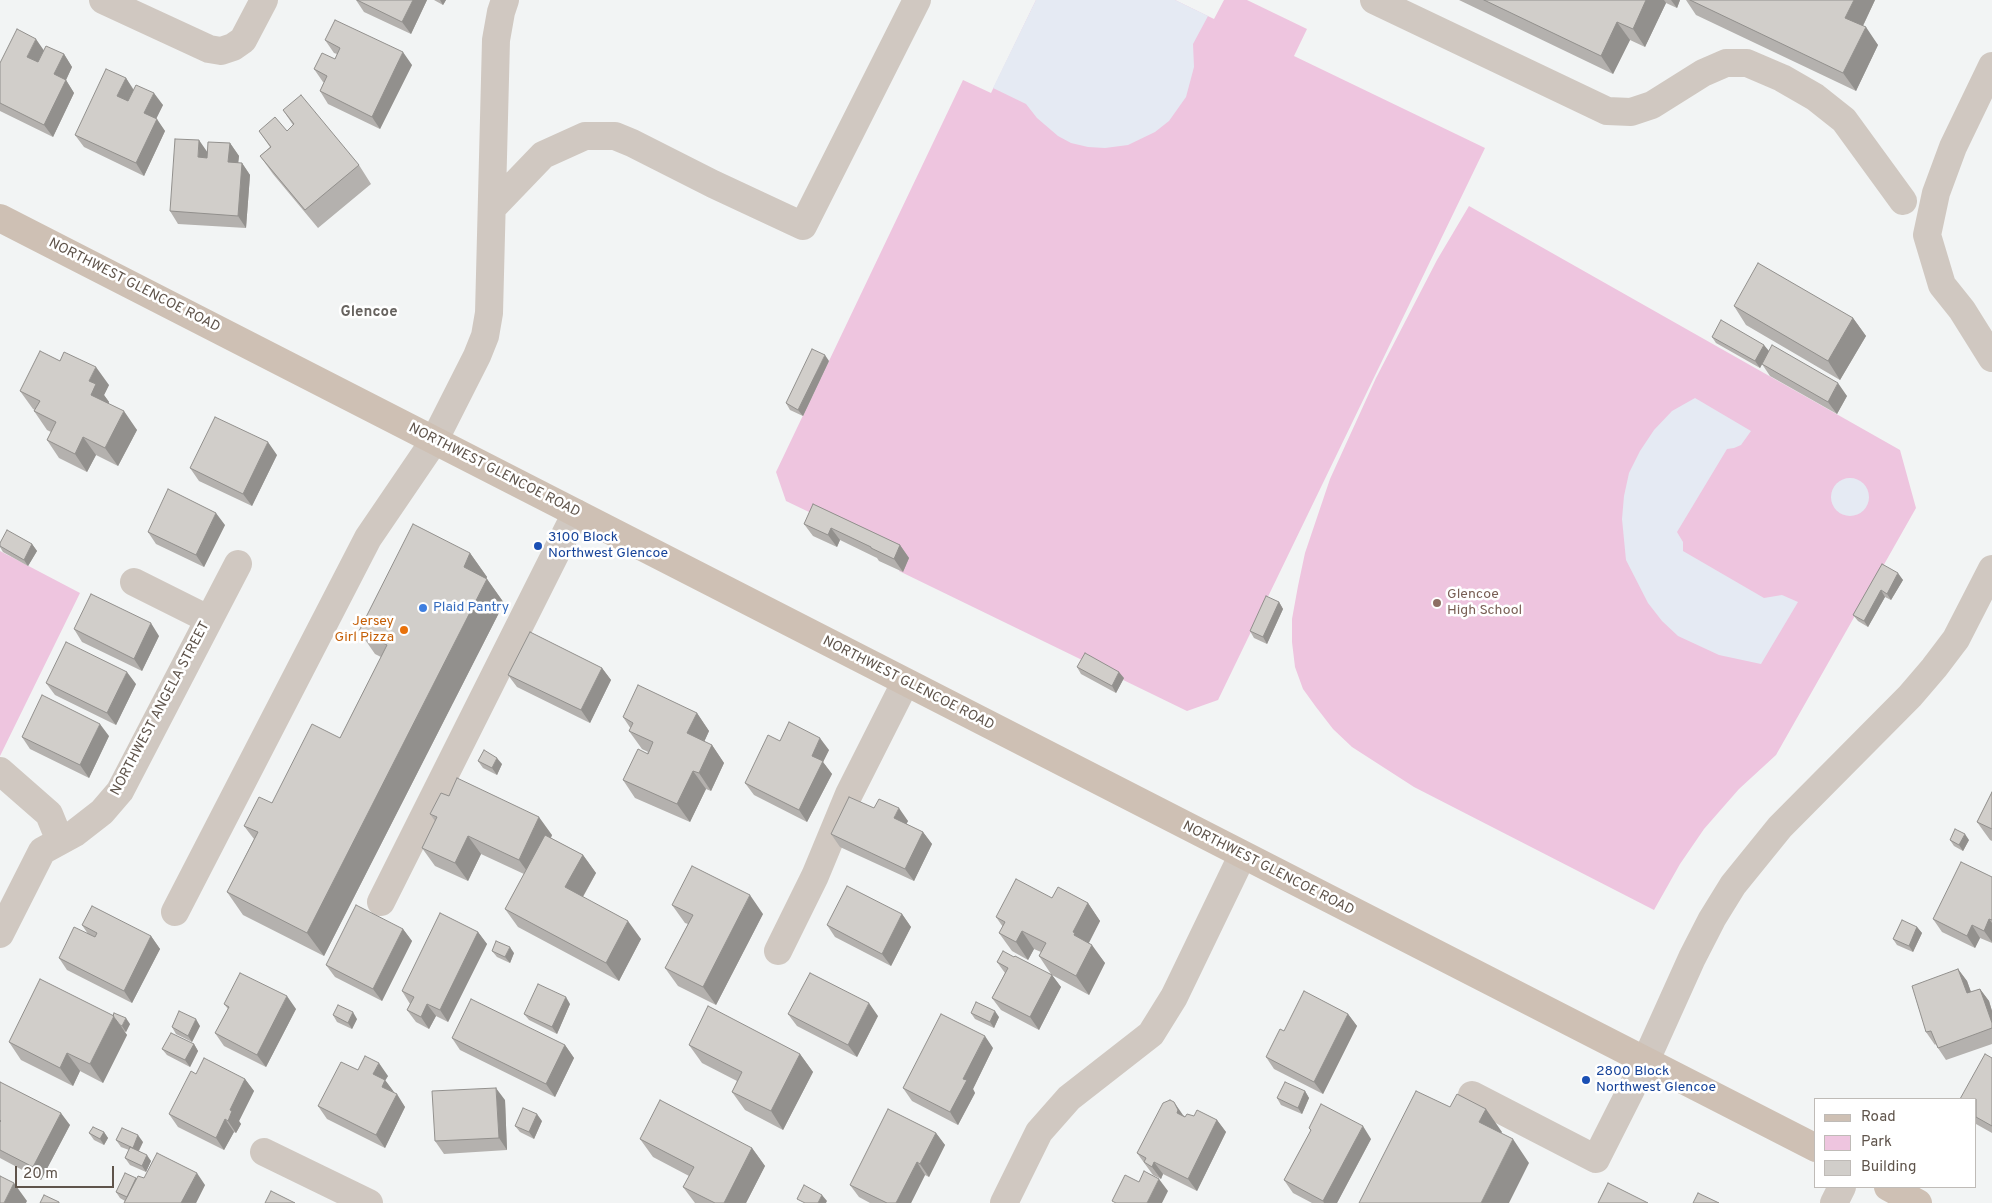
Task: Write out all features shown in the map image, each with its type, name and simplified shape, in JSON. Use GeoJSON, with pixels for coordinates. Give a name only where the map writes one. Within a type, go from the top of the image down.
{"type":"FeatureCollection","features":[{"type":"Feature","properties":{"kind":"main road","name":"NORTHWEST GLENCOE ROAD"},"geometry":{"type":"LineString","coordinates":[[0,218],[1242,856],[1814,1147]]}},
{"type":"Feature","properties":{"kind":"main road"},"geometry":{"type":"LineString","coordinates":[[1890,1188],[1918,1203]]}},
{"type":"Feature","properties":{"kind":"street"},"geometry":{"type":"LineString","coordinates":[[103,0],[209,49],[221,51],[233,47],[243,40],[264,0]]}},
{"type":"Feature","properties":{"kind":"street"},"geometry":{"type":"LineString","coordinates":[[176,912],[368,538],[434,440],[471,368],[485,336],[489,313],[493,207],[496,40],[505,0]]}},
{"type":"Feature","properties":{"kind":"street"},"geometry":{"type":"LineString","coordinates":[[493,207],[543,155],[585,136],[615,136],[632,142],[713,184],[803,226],[918,0]]}},
{"type":"Feature","properties":{"kind":"street"},"geometry":{"type":"LineString","coordinates":[[1374,0],[1607,111],[1631,112],[1652,105],[1703,73],[1726,63],[1747,63],[1782,78],[1815,97],[1844,120],[1903,200]]}},
{"type":"Feature","properties":{"kind":"street"},"geometry":{"type":"LineString","coordinates":[[1992,66],[1952,147],[1936,192],[1927,235],[1942,285],[1962,310],[1992,358]]}},
{"type":"Feature","properties":{"kind":"street"},"geometry":{"type":"LineString","coordinates":[[381,902],[576,513]]}},
{"type":"Feature","properties":{"kind":"street","name":"NORTHWEST ANGELA STREET"},"geometry":{"type":"LineString","coordinates":[[0,934],[42,850],[75,833],[102,812],[120,791],[238,564]]}},
{"type":"Feature","properties":{"kind":"street"},"geometry":{"type":"LineString","coordinates":[[1472,1095],[1596,1159],[1646,1060],[1692,958],[1732,885],[1780,827],[1910,696],[1934,668],[1956,639],[1992,569]]}},
{"type":"Feature","properties":{"kind":"street"},"geometry":{"type":"LineString","coordinates":[[134,582],[208,619]]}},
{"type":"Feature","properties":{"kind":"street"},"geometry":{"type":"LineString","coordinates":[[778,951],[815,876],[849,794],[905,683]]}},
{"type":"Feature","properties":{"kind":"street"},"geometry":{"type":"LineString","coordinates":[[0,771],[49,814],[60,841]]}},
{"type":"Feature","properties":{"kind":"street"},"geometry":{"type":"LineString","coordinates":[[1004,1203],[1039,1132],[1069,1098],[1150,1034],[1174,997],[1242,856]]}},
{"type":"Feature","properties":{"kind":"street"},"geometry":{"type":"LineString","coordinates":[[264,1152],[368,1203]]}},
{"type":"Feature","properties":{"kind":"street"},"geometry":{"type":"LineString","coordinates":[[1834,1203],[1842,1188]]}},
{"type":"Feature","properties":{"kind":"green space"},"geometry":{"type":"Polygon","coordinates":[[[1036,0],[1175,0],[1214,19],[1224,0],[1247,0],[1307,29],[1294,56],[1485,148],[1218,700],[1187,711],[899,571],[905,558],[786,501],[776,472],[963,80],[991,93],[1036,0]]]}},
{"type":"Feature","properties":{"kind":"green space"},"geometry":{"type":"Polygon","coordinates":[[[1469,206],[1900,450],[1916,508],[1776,755],[1739,789],[1704,829],[1680,864],[1654,910],[1414,787],[1352,747],[1333,729],[1303,689],[1295,667],[1292,619],[1298,586],[1305,553],[1330,479],[1376,378],[1437,260],[1469,206]]]}},
{"type":"Feature","properties":{"kind":"green space"},"geometry":{"type":"Polygon","coordinates":[[[0,551],[80,593],[0,756],[0,551]]]}},
{"type":"Feature","properties":{"kind":"sand"},"geometry":{"type":"Polygon","coordinates":[[[1036,0],[1175,0],[1208,16],[1193,44],[1194,67],[1186,97],[1169,121],[1155,132],[1128,145],[1105,148],[1088,147],[1071,143],[1058,136],[1037,118],[1026,104],[993,88],[1036,0]]]}},
{"type":"Feature","properties":{"kind":"sand"},"geometry":{"type":"Polygon","coordinates":[[[1695,398],[1751,431],[1741,445],[1727,449],[1677,532],[1683,542],[1683,551],[1764,598],[1782,595],[1798,602],[1761,664],[1719,655],[1678,636],[1662,621],[1648,603],[1626,560],[1622,519],[1629,473],[1640,451],[1654,430],[1672,411],[1695,398]]]}},
{"type":"Feature","properties":{"kind":"sand"},"geometry":{"type":"Polygon","coordinates":[[[1850,478],[1864,483],[1869,497],[1864,511],[1850,516],[1836,511],[1831,497],[1836,483],[1850,478]]]}},
{"type":"Feature","properties":{"kind":"building"},"geometry":{"type":"Polygon","coordinates":[[[357,0],[413,0],[402,22],[357,0]]]}},
{"type":"Feature","properties":{"kind":"building"},"geometry":{"type":"Polygon","coordinates":[[[1484,0],[1646,0],[1633,29],[1617,22],[1601,56],[1484,0]]]}},
{"type":"Feature","properties":{"kind":"building"},"geometry":{"type":"Polygon","coordinates":[[[1690,0],[1854,0],[1845,18],[1866,27],[1843,73],[1690,0]]]}},
{"type":"Feature","properties":{"kind":"building"},"geometry":{"type":"Polygon","coordinates":[[[335,20],[403,52],[372,117],[320,91],[327,76],[314,69],[322,53],[335,59],[340,48],[325,40],[335,20]]]}},
{"type":"Feature","properties":{"kind":"building"},"geometry":{"type":"Polygon","coordinates":[[[17,29],[36,39],[27,57],[38,62],[46,46],[64,54],[54,74],[66,80],[44,125],[0,103],[0,63],[17,29]]]}},
{"type":"Feature","properties":{"kind":"building"},"geometry":{"type":"Polygon","coordinates":[[[106,69],[126,78],[117,96],[128,101],[136,85],[154,93],[144,113],[157,119],[136,163],[75,135],[106,69]]]}},
{"type":"Feature","properties":{"kind":"building"},"geometry":{"type":"Polygon","coordinates":[[[301,95],[359,165],[305,210],[260,156],[271,147],[259,131],[275,117],[287,131],[294,124],[283,110],[301,95]]]}},
{"type":"Feature","properties":{"kind":"building"},"geometry":{"type":"Polygon","coordinates":[[[175,139],[199,140],[198,157],[207,158],[208,142],[230,143],[228,162],[242,163],[238,216],[170,211],[175,139]]]}},
{"type":"Feature","properties":{"kind":"building"},"geometry":{"type":"Polygon","coordinates":[[[1758,263],[1853,318],[1828,361],[1734,306],[1758,263]]]}},
{"type":"Feature","properties":{"kind":"building"},"geometry":{"type":"Polygon","coordinates":[[[1721,320],[1764,345],[1755,361],[1712,337],[1721,320]]]}},
{"type":"Feature","properties":{"kind":"building"},"geometry":{"type":"Polygon","coordinates":[[[1772,345],[1838,383],[1828,402],[1762,364],[1772,345]]]}},
{"type":"Feature","properties":{"kind":"building"},"geometry":{"type":"Polygon","coordinates":[[[812,349],[825,355],[798,410],[786,403],[812,349]]]}},
{"type":"Feature","properties":{"kind":"building"},"geometry":{"type":"Polygon","coordinates":[[[40,351],[60,361],[64,352],[96,367],[89,381],[96,384],[91,395],[124,411],[105,448],[83,437],[75,454],[47,440],[56,422],[34,411],[40,401],[20,391],[40,351]]]}},
{"type":"Feature","properties":{"kind":"building"},"geometry":{"type":"Polygon","coordinates":[[[215,417],[268,442],[243,494],[190,468],[215,417]]]}},
{"type":"Feature","properties":{"kind":"building"},"geometry":{"type":"Polygon","coordinates":[[[168,489],[216,513],[196,555],[148,532],[168,489]]]}},
{"type":"Feature","properties":{"kind":"building"},"geometry":{"type":"Polygon","coordinates":[[[813,504],[900,545],[894,559],[831,528],[828,535],[804,524],[813,504]]]}},
{"type":"Feature","properties":{"kind":"building"},"geometry":{"type":"Polygon","coordinates":[[[413,524],[470,553],[464,567],[487,579],[307,933],[227,892],[258,832],[244,826],[259,797],[272,803],[312,724],[340,738],[387,645],[359,631],[413,524]]]}},
{"type":"Feature","properties":{"kind":"building"},"geometry":{"type":"Polygon","coordinates":[[[7,530],[32,544],[24,560],[0,546],[7,530]]]}},
{"type":"Feature","properties":{"kind":"building"},"geometry":{"type":"Polygon","coordinates":[[[1882,564],[1898,573],[1887,594],[1881,590],[1864,621],[1853,615],[1882,564]]]}},
{"type":"Feature","properties":{"kind":"building"},"geometry":{"type":"Polygon","coordinates":[[[91,594],[151,623],[134,659],[74,629],[91,594]]]}},
{"type":"Feature","properties":{"kind":"building"},"geometry":{"type":"Polygon","coordinates":[[[1266,596],[1279,602],[1263,637],[1250,631],[1266,596]]]}},
{"type":"Feature","properties":{"kind":"building"},"geometry":{"type":"Polygon","coordinates":[[[530,632],[602,668],[581,710],[508,675],[530,632]]]}},
{"type":"Feature","properties":{"kind":"building"},"geometry":{"type":"Polygon","coordinates":[[[66,642],[127,672],[107,713],[46,683],[66,642]]]}},
{"type":"Feature","properties":{"kind":"building"},"geometry":{"type":"Polygon","coordinates":[[[1085,653],[1119,672],[1112,686],[1077,667],[1085,653]]]}},
{"type":"Feature","properties":{"kind":"building"},"geometry":{"type":"Polygon","coordinates":[[[638,685],[697,713],[687,733],[712,745],[699,773],[693,771],[677,804],[623,780],[638,749],[648,754],[653,742],[629,731],[633,723],[623,717],[638,685]]]}},
{"type":"Feature","properties":{"kind":"building"},"geometry":{"type":"Polygon","coordinates":[[[42,695],[100,724],[80,765],[22,737],[42,695]]]}},
{"type":"Feature","properties":{"kind":"building"},"geometry":{"type":"Polygon","coordinates":[[[789,722],[820,738],[812,756],[823,761],[799,810],[745,783],[768,735],[780,741],[789,722]]]}},
{"type":"Feature","properties":{"kind":"building"},"geometry":{"type":"Polygon","coordinates":[[[484,750],[497,758],[492,768],[478,761],[484,750]]]}},
{"type":"Feature","properties":{"kind":"building"},"geometry":{"type":"Polygon","coordinates":[[[457,778],[539,817],[519,860],[468,836],[455,863],[422,848],[437,817],[430,814],[441,793],[449,796],[457,778]]]}},
{"type":"Feature","properties":{"kind":"building"},"geometry":{"type":"Polygon","coordinates":[[[1992,792],[1992,829],[1977,822],[1992,792]]]}},
{"type":"Feature","properties":{"kind":"building"},"geometry":{"type":"Polygon","coordinates":[[[849,797],[874,808],[879,799],[899,808],[894,818],[923,832],[905,869],[831,834],[849,797]]]}},
{"type":"Feature","properties":{"kind":"building"},"geometry":{"type":"Polygon","coordinates":[[[1955,829],[1965,834],[1959,845],[1950,840],[1955,829]]]}},
{"type":"Feature","properties":{"kind":"building"},"geometry":{"type":"Polygon","coordinates":[[[545,835],[583,855],[565,887],[628,921],[606,963],[505,909],[545,835]]]}},
{"type":"Feature","properties":{"kind":"building"},"geometry":{"type":"Polygon","coordinates":[[[1961,862],[1992,877],[1992,920],[1989,919],[1984,931],[1972,925],[1967,936],[1933,919],[1961,862]]]}},
{"type":"Feature","properties":{"kind":"building"},"geometry":{"type":"Polygon","coordinates":[[[692,866],[750,895],[703,987],[665,968],[693,915],[672,905],[692,866]]]}},
{"type":"Feature","properties":{"kind":"building"},"geometry":{"type":"Polygon","coordinates":[[[1016,879],[1052,898],[1058,887],[1088,903],[1073,932],[1075,933],[1074,935],[1092,945],[1076,976],[1039,956],[1046,943],[1022,931],[1016,942],[999,933],[1005,922],[996,917],[1016,879]]]}},
{"type":"Feature","properties":{"kind":"building"},"geometry":{"type":"Polygon","coordinates":[[[847,886],[902,914],[882,954],[827,925],[847,886]]]}},
{"type":"Feature","properties":{"kind":"building"},"geometry":{"type":"Polygon","coordinates":[[[356,905],[403,929],[373,989],[326,965],[356,905]]]}},
{"type":"Feature","properties":{"kind":"building"},"geometry":{"type":"Polygon","coordinates":[[[92,906],[151,936],[124,991],[59,958],[74,927],[95,937],[97,933],[82,925],[92,906]]]}},
{"type":"Feature","properties":{"kind":"building"},"geometry":{"type":"Polygon","coordinates":[[[440,913],[478,932],[440,1010],[427,1004],[421,1017],[407,1010],[414,997],[402,991],[440,913]]]}},
{"type":"Feature","properties":{"kind":"building"},"geometry":{"type":"Polygon","coordinates":[[[1902,920],[1917,927],[1909,946],[1893,939],[1902,920]]]}},
{"type":"Feature","properties":{"kind":"building"},"geometry":{"type":"Polygon","coordinates":[[[496,941],[510,947],[505,957],[492,951],[496,941]]]}},
{"type":"Feature","properties":{"kind":"building"},"geometry":{"type":"Polygon","coordinates":[[[1003,951],[1052,975],[1030,1017],[992,998],[1008,968],[997,962],[1003,951]]]}},
{"type":"Feature","properties":{"kind":"building"},"geometry":{"type":"Polygon","coordinates":[[[1958,969],[1967,993],[1980,989],[1992,1028],[1938,1048],[1931,1031],[1926,1032],[1912,986],[1958,969]]]}},
{"type":"Feature","properties":{"kind":"building"},"geometry":{"type":"Polygon","coordinates":[[[240,973],[287,996],[257,1055],[215,1033],[229,1007],[224,1004],[240,973]]]}},
{"type":"Feature","properties":{"kind":"building"},"geometry":{"type":"Polygon","coordinates":[[[810,973],[869,1003],[848,1045],[788,1014],[810,973]]]}},
{"type":"Feature","properties":{"kind":"building"},"geometry":{"type":"Polygon","coordinates":[[[40,979],[114,1016],[90,1064],[67,1053],[60,1068],[9,1042],[40,979]]]}},
{"type":"Feature","properties":{"kind":"building"},"geometry":{"type":"Polygon","coordinates":[[[538,984],[566,997],[552,1027],[524,1014],[538,984]]]}},
{"type":"Feature","properties":{"kind":"building"},"geometry":{"type":"Polygon","coordinates":[[[1304,991],[1348,1014],[1314,1082],[1266,1057],[1280,1029],[1284,1031],[1304,991]]]}},
{"type":"Feature","properties":{"kind":"building"},"geometry":{"type":"Polygon","coordinates":[[[471,999],[565,1045],[546,1084],[452,1038],[471,999]]]}},
{"type":"Feature","properties":{"kind":"building"},"geometry":{"type":"Polygon","coordinates":[[[976,1002],[995,1011],[990,1022],[971,1013],[976,1002]]]}},
{"type":"Feature","properties":{"kind":"building"},"geometry":{"type":"Polygon","coordinates":[[[338,1005],[353,1012],[348,1023],[333,1015],[338,1005]]]}},
{"type":"Feature","properties":{"kind":"building"},"geometry":{"type":"Polygon","coordinates":[[[708,1006],[800,1054],[771,1111],[732,1092],[742,1072],[689,1045],[708,1006]]]}},
{"type":"Feature","properties":{"kind":"building"},"geometry":{"type":"Polygon","coordinates":[[[179,1011],[196,1019],[188,1036],[172,1027],[179,1011]]]}},
{"type":"Feature","properties":{"kind":"building"},"geometry":{"type":"Polygon","coordinates":[[[114,1013],[126,1018],[122,1026],[113,1016],[114,1013]]]}},
{"type":"Feature","properties":{"kind":"building"},"geometry":{"type":"Polygon","coordinates":[[[941,1014],[985,1036],[963,1079],[967,1080],[950,1112],[903,1088],[941,1014]]]}},
{"type":"Feature","properties":{"kind":"building"},"geometry":{"type":"Polygon","coordinates":[[[171,1033],[194,1044],[185,1060],[162,1049],[171,1033]]]}},
{"type":"Feature","properties":{"kind":"building"},"geometry":{"type":"Polygon","coordinates":[[[1985,1054],[1992,1058],[1992,1126],[1977,1118],[1977,1098],[1961,1098],[1985,1054]]]}},
{"type":"Feature","properties":{"kind":"building"},"geometry":{"type":"Polygon","coordinates":[[[365,1056],[379,1063],[373,1074],[385,1080],[382,1087],[397,1094],[376,1135],[318,1106],[341,1062],[358,1070],[365,1056]]]}},
{"type":"Feature","properties":{"kind":"building"},"geometry":{"type":"Polygon","coordinates":[[[204,1058],[245,1079],[230,1110],[232,1111],[228,1121],[225,1119],[216,1138],[169,1114],[191,1071],[196,1074],[204,1058]]]}},
{"type":"Feature","properties":{"kind":"building"},"geometry":{"type":"Polygon","coordinates":[[[0,1082],[61,1113],[33,1167],[0,1150],[0,1082]]]}},
{"type":"Feature","properties":{"kind":"building"},"geometry":{"type":"Polygon","coordinates":[[[1285,1082],[1305,1091],[1298,1108],[1277,1098],[1285,1082]]]}},
{"type":"Feature","properties":{"kind":"building"},"geometry":{"type":"Polygon","coordinates":[[[496,1088],[499,1138],[435,1141],[432,1091],[496,1088]]]}},
{"type":"Feature","properties":{"kind":"building"},"geometry":{"type":"Polygon","coordinates":[[[1416,1091],[1450,1107],[1457,1094],[1486,1109],[1479,1122],[1513,1139],[1481,1203],[1359,1203],[1416,1091]]]}},
{"type":"Feature","properties":{"kind":"building"},"geometry":{"type":"Polygon","coordinates":[[[660,1100],[752,1148],[724,1203],[715,1203],[683,1187],[694,1167],[640,1139],[660,1100]]]}},
{"type":"Feature","properties":{"kind":"building"},"geometry":{"type":"Polygon","coordinates":[[[1170,1100],[1174,1102],[1178,1110],[1177,1113],[1185,1117],[1187,1114],[1194,1116],[1197,1110],[1217,1120],[1188,1179],[1154,1162],[1152,1167],[1144,1162],[1146,1158],[1137,1153],[1163,1103],[1170,1100]]]}},
{"type":"Feature","properties":{"kind":"building"},"geometry":{"type":"Polygon","coordinates":[[[1321,1104],[1363,1126],[1323,1201],[1284,1180],[1311,1130],[1309,1128],[1321,1104]]]}},
{"type":"Feature","properties":{"kind":"building"},"geometry":{"type":"Polygon","coordinates":[[[523,1108],[537,1114],[529,1132],[515,1126],[523,1108]]]}},
{"type":"Feature","properties":{"kind":"building"},"geometry":{"type":"Polygon","coordinates":[[[888,1109],[936,1133],[920,1164],[917,1162],[896,1203],[887,1203],[850,1185],[888,1109]]]}},
{"type":"Feature","properties":{"kind":"building"},"geometry":{"type":"Polygon","coordinates":[[[93,1127],[104,1132],[100,1139],[89,1133],[93,1127]]]}},
{"type":"Feature","properties":{"kind":"building"},"geometry":{"type":"Polygon","coordinates":[[[122,1128],[138,1135],[133,1148],[116,1140],[122,1128]]]}},
{"type":"Feature","properties":{"kind":"building"},"geometry":{"type":"Polygon","coordinates":[[[130,1147],[147,1155],[142,1166],[125,1158],[130,1147]]]}},
{"type":"Feature","properties":{"kind":"building"},"geometry":{"type":"Polygon","coordinates":[[[157,1153],[197,1173],[181,1203],[124,1203],[138,1176],[144,1178],[157,1153]]]}},
{"type":"Feature","properties":{"kind":"building"},"geometry":{"type":"Polygon","coordinates":[[[1144,1171],[1159,1179],[1147,1203],[1116,1203],[1112,1201],[1125,1175],[1139,1182],[1144,1171]]]}},
{"type":"Feature","properties":{"kind":"building"},"geometry":{"type":"Polygon","coordinates":[[[125,1173],[136,1178],[127,1197],[116,1192],[125,1173]]]}},
{"type":"Feature","properties":{"kind":"building"},"geometry":{"type":"Polygon","coordinates":[[[0,1176],[14,1183],[4,1203],[0,1203],[0,1176]]]}},
{"type":"Feature","properties":{"kind":"building"},"geometry":{"type":"Polygon","coordinates":[[[1608,1183],[1648,1203],[1598,1203],[1608,1183]]]}},
{"type":"Feature","properties":{"kind":"building"},"geometry":{"type":"Polygon","coordinates":[[[804,1185],[822,1195],[818,1203],[805,1203],[797,1199],[804,1185]]]}},
{"type":"Feature","properties":{"kind":"building"},"geometry":{"type":"Polygon","coordinates":[[[271,1191],[295,1203],[265,1203],[271,1191]]]}},
{"type":"Feature","properties":{"kind":"building"},"geometry":{"type":"Polygon","coordinates":[[[1698,1193],[1719,1203],[1693,1203],[1698,1193]]]}},
{"type":"Feature","properties":{"kind":"building"},"geometry":{"type":"Polygon","coordinates":[[[44,1195],[59,1202],[59,1203],[40,1203],[44,1195]]]}},
{"type":"Feature","properties":{"kind":"place","name":"3100 Block Northwest Glencoe"},"geometry":{"type":"Point","coordinates":[538,546]}},
{"type":"Feature","properties":{"kind":"place","name":"Glencoe High School"},"geometry":{"type":"Point","coordinates":[1437,603]}},
{"type":"Feature","properties":{"kind":"place","name":"Plaid Pantry"},"geometry":{"type":"Point","coordinates":[423,608]}},
{"type":"Feature","properties":{"kind":"place","name":"Jersey Girl Pizza"},"geometry":{"type":"Point","coordinates":[404,630]}},
{"type":"Feature","properties":{"kind":"place","name":"2800 Block Northwest Glencoe"},"geometry":{"type":"Point","coordinates":[1586,1080]}},
{"type":"Feature","properties":{"kind":"district","name":"Glencoe"},"geometry":{"type":"Point","coordinates":[369,313]}}]}
